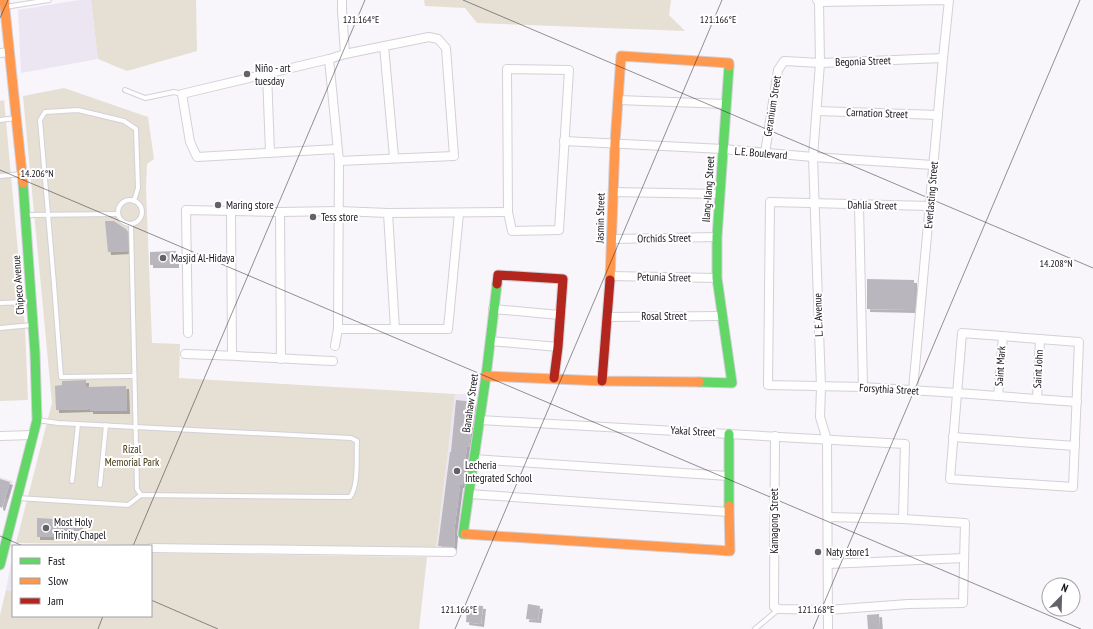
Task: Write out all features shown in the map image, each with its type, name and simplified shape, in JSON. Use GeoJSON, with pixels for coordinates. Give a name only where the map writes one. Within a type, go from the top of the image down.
{"type":"FeatureCollection","features":[{"type":"Feature","properties":{"kind":"street"},"geometry":{"type":"LineString","coordinates":[[342,0],[345,54]]}},
{"type":"Feature","properties":{"kind":"street"},"geometry":{"type":"LineString","coordinates":[[818,1],[949,0]]}},
{"type":"Feature","properties":{"kind":"street","name":"Everlasting Street"},"geometry":{"type":"LineString","coordinates":[[913,390],[949,0]]}},
{"type":"Feature","properties":{"kind":"street","name":"L. E. Avenue"},"geometry":{"type":"LineString","coordinates":[[818,1],[820,63],[813,157],[821,387],[820,417],[827,440],[828,629]]}},
{"type":"Feature","properties":{"kind":"street","name":"Chipeco Avenue"},"geometry":{"type":"LineString","coordinates":[[0,565],[9,546],[17,498],[37,420],[26,215],[16,118],[5,53],[4,3]]}},
{"type":"Feature","properties":{"kind":"street"},"geometry":{"type":"LineString","coordinates":[[337,149],[197,157],[190,142],[182,94],[345,54],[429,37],[438,39],[446,48],[454,156],[394,157],[339,161]]}},
{"type":"Feature","properties":{"kind":"street"},"geometry":{"type":"LineString","coordinates":[[384,46],[394,157]]}},
{"type":"Feature","properties":{"kind":"street","name":"Ilang-Ilang Street"},"geometry":{"type":"LineString","coordinates":[[602,381],[732,383],[717,278],[717,237],[729,63],[621,56]]}},
{"type":"Feature","properties":{"kind":"street","name":"Jasmin Street"},"geometry":{"type":"LineString","coordinates":[[602,381],[610,276],[615,143],[621,56]]}},
{"type":"Feature","properties":{"kind":"street","name":"Begonia Street"},"geometry":{"type":"LineString","coordinates":[[784,61],[820,63],[943,58]]}},
{"type":"Feature","properties":{"kind":"street"},"geometry":{"type":"LineString","coordinates":[[329,59],[339,161],[338,330],[335,346]]}},
{"type":"Feature","properties":{"kind":"street","name":"Geranium Street"},"geometry":{"type":"LineString","coordinates":[[764,153],[778,70],[784,61]]}},
{"type":"Feature","properties":{"kind":"street"},"geometry":{"type":"LineString","coordinates":[[507,69],[569,70],[560,230],[512,230],[508,212],[507,69]]}},
{"type":"Feature","properties":{"kind":"street"},"geometry":{"type":"LineString","coordinates":[[267,73],[270,153]]}},
{"type":"Feature","properties":{"kind":"street"},"geometry":{"type":"LineString","coordinates":[[618,100],[726,104]]}},
{"type":"Feature","properties":{"kind":"street","name":"Carnation Street"},"geometry":{"type":"LineString","coordinates":[[817,111],[938,115]]}},
{"type":"Feature","properties":{"kind":"street","name":"L.E. Boulevard"},"geometry":{"type":"LineString","coordinates":[[564,141],[723,149],[934,165]]}},
{"type":"Feature","properties":{"kind":"street"},"geometry":{"type":"LineString","coordinates":[[613,192],[720,194]]}},
{"type":"Feature","properties":{"kind":"street","name":"Dahlia Street"},"geometry":{"type":"LineString","coordinates":[[821,387],[768,386],[770,202],[930,206]]}},
{"type":"Feature","properties":{"kind":"street"},"geometry":{"type":"LineString","coordinates":[[859,204],[863,388]]}},
{"type":"Feature","properties":{"kind":"street"},"geometry":{"type":"LineString","coordinates":[[188,333],[186,210],[280,212],[339,211],[388,213],[508,212]]}},
{"type":"Feature","properties":{"kind":"street"},"geometry":{"type":"LineString","coordinates":[[231,211],[232,355]]}},
{"type":"Feature","properties":{"kind":"street"},"geometry":{"type":"LineString","coordinates":[[280,212],[281,359]]}},
{"type":"Feature","properties":{"kind":"street"},"geometry":{"type":"LineString","coordinates":[[388,213],[395,329]]}},
{"type":"Feature","properties":{"kind":"street"},"geometry":{"type":"LineString","coordinates":[[338,330],[448,329],[459,213]]}},
{"type":"Feature","properties":{"kind":"street","name":"Orchids Street"},"geometry":{"type":"LineString","coordinates":[[612,239],[717,237]]}},
{"type":"Feature","properties":{"kind":"street","name":"Banahaw Street"},"geometry":{"type":"LineString","coordinates":[[560,314],[563,280],[498,275],[486,376],[463,534],[730,551],[729,512]]}},
{"type":"Feature","properties":{"kind":"street","name":"Petunia Street"},"geometry":{"type":"LineString","coordinates":[[610,276],[717,278]]}},
{"type":"Feature","properties":{"kind":"street"},"geometry":{"type":"LineString","coordinates":[[493,309],[560,314],[554,378]]}},
{"type":"Feature","properties":{"kind":"street","name":"Rosal Street"},"geometry":{"type":"LineString","coordinates":[[607,317],[722,316]]}},
{"type":"Feature","properties":{"kind":"street"},"geometry":{"type":"LineString","coordinates":[[962,332],[1003,336],[1079,342],[1073,487],[950,479],[962,332]]}},
{"type":"Feature","properties":{"kind":"street","name":"Saint Mark"},"geometry":{"type":"LineString","coordinates":[[998,396],[1003,336]]}},
{"type":"Feature","properties":{"kind":"street","name":"Saint John"},"geometry":{"type":"LineString","coordinates":[[1037,399],[1040,339]]}},
{"type":"Feature","properties":{"kind":"street"},"geometry":{"type":"LineString","coordinates":[[490,342],[558,347]]}},
{"type":"Feature","properties":{"kind":"street"},"geometry":{"type":"LineString","coordinates":[[185,354],[232,355],[333,361]]}},
{"type":"Feature","properties":{"kind":"street"},"geometry":{"type":"LineString","coordinates":[[486,376],[602,381]]}},
{"type":"Feature","properties":{"kind":"street","name":"Forsythia Street"},"geometry":{"type":"LineString","coordinates":[[821,387],[913,390],[1077,402]]}},
{"type":"Feature","properties":{"kind":"street","name":"Yakal Street"},"geometry":{"type":"LineString","coordinates":[[480,420],[905,444],[903,519]]}},
{"type":"Feature","properties":{"kind":"street"},"geometry":{"type":"LineString","coordinates":[[469,494],[729,512],[729,434]]}},
{"type":"Feature","properties":{"kind":"street"},"geometry":{"type":"LineString","coordinates":[[0,436],[33,435]]}},
{"type":"Feature","properties":{"kind":"street","name":"Kamagong Street"},"geometry":{"type":"LineString","coordinates":[[775,436],[777,608]]}},
{"type":"Feature","properties":{"kind":"street"},"geometry":{"type":"LineString","coordinates":[[953,437],[1075,446]]}},
{"type":"Feature","properties":{"kind":"street"},"geometry":{"type":"LineString","coordinates":[[474,459],[728,476]]}},
{"type":"Feature","properties":{"kind":"street"},"geometry":{"type":"LineString","coordinates":[[777,608],[828,610],[908,604],[963,603],[965,523],[903,519],[828,517]]}},
{"type":"Feature","properties":{"kind":"street"},"geometry":{"type":"LineString","coordinates":[[152,548],[452,552]]}},
{"type":"Feature","properties":{"kind":"street"},"geometry":{"type":"LineString","coordinates":[[828,564],[964,558]]}},
{"type":"Feature","properties":{"kind":"lane"},"geometry":{"type":"LineString","coordinates":[[4,3],[49,0]]}},
{"type":"Feature","properties":{"kind":"lane"},"geometry":{"type":"LineString","coordinates":[[125,90],[145,98],[174,92],[182,94]]}},
{"type":"Feature","properties":{"kind":"lane"},"geometry":{"type":"LineString","coordinates":[[134,201],[138,188],[136,129],[124,121],[78,110],[45,112],[40,120],[61,377],[134,376]]}},
{"type":"Feature","properties":{"kind":"lane"},"geometry":{"type":"LineString","coordinates":[[0,120],[16,118]]}},
{"type":"Feature","properties":{"kind":"lane"},"geometry":{"type":"LineString","coordinates":[[0,176],[22,174]]}},
{"type":"Feature","properties":{"kind":"lane"},"geometry":{"type":"LineString","coordinates":[[128,200],[134,201],[139,205],[142,211],[141,217],[137,222],[131,224],[125,223],[120,219],[118,214],[119,208],[128,200]]}},
{"type":"Feature","properties":{"kind":"lane"},"geometry":{"type":"LineString","coordinates":[[26,215],[118,214]]}},
{"type":"Feature","properties":{"kind":"lane"},"geometry":{"type":"LineString","coordinates":[[131,224],[137,489],[141,495]]}},
{"type":"Feature","properties":{"kind":"lane"},"geometry":{"type":"LineString","coordinates":[[0,303],[31,302]]}},
{"type":"Feature","properties":{"kind":"lane"},"geometry":{"type":"LineString","coordinates":[[0,328],[33,324]]}},
{"type":"Feature","properties":{"kind":"lane"},"geometry":{"type":"LineString","coordinates":[[17,498],[128,505],[141,495],[350,497],[354,492],[357,441],[351,438],[78,424],[37,420]]}},
{"type":"Feature","properties":{"kind":"lane"},"geometry":{"type":"LineString","coordinates":[[72,481],[78,424]]}},
{"type":"Feature","properties":{"kind":"lane"},"geometry":{"type":"LineString","coordinates":[[100,485],[106,425]]}},
{"type":"Feature","properties":{"kind":"lane"},"geometry":{"type":"LineString","coordinates":[[754,629],[777,608]]}},
{"type":"Feature","properties":{"kind":"shaded area"},"geometry":{"type":"Polygon","coordinates":[[[79,0],[91,0],[98,59],[21,73],[18,10],[79,0]]]}},
{"type":"Feature","properties":{"kind":"shaded area","name":"Lecheria Integrated School"},"geometry":{"type":"Polygon","coordinates":[[[455,394],[480,394],[456,550],[436,549],[455,394]]]}},
{"type":"Feature","properties":{"kind":"shaded area"},"geometry":{"type":"Polygon","coordinates":[[[0,477],[13,481],[8,499],[0,496],[0,477]]]}},
{"type":"Feature","properties":{"kind":"shaded area"},"geometry":{"type":"Polygon","coordinates":[[[12,558],[12,592],[6,590],[12,558]]]}},
{"type":"Feature","properties":{"kind":"green space"},"geometry":{"type":"Polygon","coordinates":[[[91,0],[196,0],[197,51],[127,71],[98,59],[91,0]]]}},
{"type":"Feature","properties":{"kind":"green space"},"geometry":{"type":"Polygon","coordinates":[[[424,0],[671,0],[669,15],[685,31],[477,23],[465,8],[425,6],[424,0]]]}},
{"type":"Feature","properties":{"kind":"green space","name":"Rizal Memorial Park"},"geometry":{"type":"Polygon","coordinates":[[[64,88],[148,117],[154,159],[147,164],[146,188],[152,343],[180,344],[179,378],[455,394],[436,549],[16,543],[52,403],[23,96],[64,88]]]}},
{"type":"Feature","properties":{"kind":"green space"},"geometry":{"type":"Polygon","coordinates":[[[4,100],[25,328],[28,400],[0,401],[0,101],[4,100]]]}},
{"type":"Feature","properties":{"kind":"green space"},"geometry":{"type":"Polygon","coordinates":[[[152,553],[427,557],[419,629],[0,629],[0,615],[6,590],[12,592],[12,617],[152,617],[152,553]]]}},
{"type":"Feature","properties":{"kind":"building"},"geometry":{"type":"Polygon","coordinates":[[[105,221],[114,221],[127,230],[128,251],[108,252],[105,221]]]}},
{"type":"Feature","properties":{"kind":"building","name":"Masjid Al-Hidaya"},"geometry":{"type":"Polygon","coordinates":[[[176,251],[176,265],[150,265],[150,252],[176,251]]]}},
{"type":"Feature","properties":{"kind":"building"},"geometry":{"type":"Polygon","coordinates":[[[867,279],[914,280],[914,310],[867,309],[867,279]]]}},
{"type":"Feature","properties":{"kind":"building"},"geometry":{"type":"Polygon","coordinates":[[[86,380],[86,387],[126,386],[127,411],[90,411],[90,409],[56,410],[55,386],[62,385],[62,381],[86,380]]]}},
{"type":"Feature","properties":{"kind":"building","name":"Lecheria Integrated School"},"geometry":{"type":"Polygon","coordinates":[[[456,400],[474,402],[473,418],[469,447],[467,446],[462,485],[460,485],[454,532],[454,547],[438,546],[451,452],[456,400]]]}},
{"type":"Feature","properties":{"kind":"building"},"geometry":{"type":"Polygon","coordinates":[[[0,479],[10,482],[2,508],[0,507],[0,479]]]}},
{"type":"Feature","properties":{"kind":"building"},"geometry":{"type":"Polygon","coordinates":[[[37,518],[54,519],[54,521],[80,521],[79,537],[37,537],[37,518]]]}},
{"type":"Feature","properties":{"kind":"building"},"geometry":{"type":"Polygon","coordinates":[[[528,604],[540,606],[538,620],[526,619],[528,604]]]}},
{"type":"Feature","properties":{"kind":"building"},"geometry":{"type":"Polygon","coordinates":[[[471,605],[483,606],[481,624],[466,622],[467,609],[471,610],[471,605]]]}},
{"type":"Feature","properties":{"kind":"building"},"geometry":{"type":"Polygon","coordinates":[[[879,614],[880,629],[868,629],[867,615],[879,614]]]}},
{"type":"Feature","properties":{"kind":"traffic: fast"},"geometry":{"type":"LineString","coordinates":[[699,382],[732,383],[717,278],[717,237],[729,66]]}},
{"type":"Feature","properties":{"kind":"traffic: fast"},"geometry":{"type":"LineString","coordinates":[[0,565],[37,420],[35,353],[23,183]]}},
{"type":"Feature","properties":{"kind":"traffic: fast"},"geometry":{"type":"LineString","coordinates":[[465,534],[463,534],[486,376],[497,284]]}},
{"type":"Feature","properties":{"kind":"traffic: fast"},"geometry":{"type":"LineString","coordinates":[[729,434],[729,506]]}},
{"type":"Feature","properties":{"kind":"traffic: slow"},"geometry":{"type":"LineString","coordinates":[[4,0],[23,183]]}},
{"type":"Feature","properties":{"kind":"traffic: slow"},"geometry":{"type":"LineString","coordinates":[[610,280],[615,143],[621,56],[729,63],[729,66]]}},
{"type":"Feature","properties":{"kind":"traffic: slow"},"geometry":{"type":"LineString","coordinates":[[486,376],[602,381],[699,382]]}},
{"type":"Feature","properties":{"kind":"traffic: slow"},"geometry":{"type":"LineString","coordinates":[[465,534],[730,551],[729,506]]}},
{"type":"Feature","properties":{"kind":"traffic: jam"},"geometry":{"type":"LineString","coordinates":[[497,284],[498,275],[563,279],[554,378]]}},
{"type":"Feature","properties":{"kind":"traffic: jam"},"geometry":{"type":"LineString","coordinates":[[602,381],[610,280]]}},
{"type":"Feature","properties":{"kind":"place","name":"Niño - art tuesday"},"geometry":{"type":"Point","coordinates":[247,74]}},
{"type":"Feature","properties":{"kind":"place","name":"Maring store"},"geometry":{"type":"Point","coordinates":[218,205]}},
{"type":"Feature","properties":{"kind":"place","name":"Tess store"},"geometry":{"type":"Point","coordinates":[313,217]}},
{"type":"Feature","properties":{"kind":"place","name":"Masjid Al-Hidaya"},"geometry":{"type":"Point","coordinates":[163,258]}},
{"type":"Feature","properties":{"kind":"place","name":"Lecheria Integrated School"},"geometry":{"type":"Point","coordinates":[457,471]}},
{"type":"Feature","properties":{"kind":"place","name":"Most Holy Trinity Chapel"},"geometry":{"type":"Point","coordinates":[46,528]}},
{"type":"Feature","properties":{"kind":"place","name":"Naty store1"},"geometry":{"type":"Point","coordinates":[818,552]}}]}
